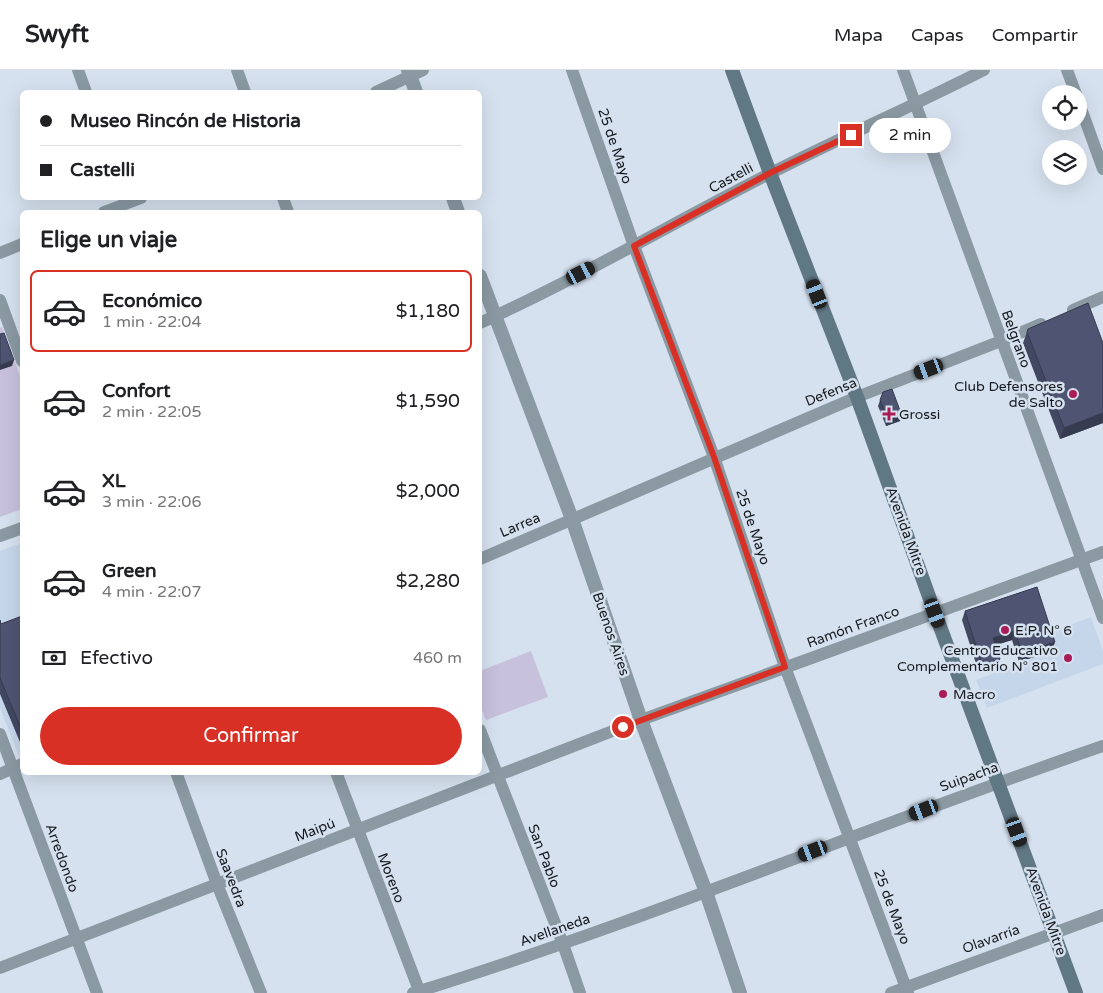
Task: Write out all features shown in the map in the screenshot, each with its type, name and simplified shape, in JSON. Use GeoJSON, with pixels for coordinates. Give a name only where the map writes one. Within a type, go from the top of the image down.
{"type":"FeatureCollection","features":[{"type":"Feature","properties":{"kind":"main road","name":"Avenida Mitre"},"geometry":{"type":"LineString","coordinates":[[732,70],[857,397],[1076,993]]}},
{"type":"Feature","properties":{"kind":"street"},"geometry":{"type":"LineString","coordinates":[[78,70],[85,90]]}},
{"type":"Feature","properties":{"kind":"street"},"geometry":{"type":"LineString","coordinates":[[237,70],[244,90]]}},
{"type":"Feature","properties":{"kind":"street","name":"25 de Mayo"},"geometry":{"type":"LineString","coordinates":[[572,70],[634,246],[714,457],[785,667],[907,990]]}},
{"type":"Feature","properties":{"kind":"street","name":"Belgrano"},"geometry":{"type":"LineString","coordinates":[[903,70],[1103,618]]}},
{"type":"Feature","properties":{"kind":"street","name":"Castelli"},"geometry":{"type":"LineString","coordinates":[[482,322],[634,246],[770,173],[915,105],[984,70]]}},
{"type":"Feature","properties":{"kind":"street"},"geometry":{"type":"LineString","coordinates":[[1067,70],[1073,85]]}},
{"type":"Feature","properties":{"kind":"street"},"geometry":{"type":"LineString","coordinates":[[380,90],[414,72],[416,90]]}},
{"type":"Feature","properties":{"kind":"street"},"geometry":{"type":"LineString","coordinates":[[1087,124],[1103,169]]}},
{"type":"Feature","properties":{"kind":"street"},"geometry":{"type":"LineString","coordinates":[[110,210],[127,204]]}},
{"type":"Feature","properties":{"kind":"street"},"geometry":{"type":"LineString","coordinates":[[0,253],[20,245]]}},
{"type":"Feature","properties":{"kind":"street","name":"Buenos Aires"},"geometry":{"type":"LineString","coordinates":[[482,282],[572,519],[641,720],[706,892],[740,993]]}},
{"type":"Feature","properties":{"kind":"street","name":"Defensa"},"geometry":{"type":"LineString","coordinates":[[572,519],[857,397],[1001,341],[1103,297]]}},
{"type":"Feature","properties":{"kind":"street"},"geometry":{"type":"LineString","coordinates":[[0,300],[20,355]]}},
{"type":"Feature","properties":{"kind":"street","name":"Larrea"},"geometry":{"type":"LineString","coordinates":[[482,557],[572,519]]}},
{"type":"Feature","properties":{"kind":"street"},"geometry":{"type":"LineString","coordinates":[[0,536],[20,529]]}},
{"type":"Feature","properties":{"kind":"street","name":"Ramón Franco"},"geometry":{"type":"LineString","coordinates":[[641,720],[1103,552]]}},
{"type":"Feature","properties":{"kind":"street","name":"Maipú"},"geometry":{"type":"LineString","coordinates":[[0,968],[641,720]]}},
{"type":"Feature","properties":{"kind":"street","name":"Arredondo"},"geometry":{"type":"LineString","coordinates":[[0,734],[18,766]]}},
{"type":"Feature","properties":{"kind":"street","name":"San Pablo"},"geometry":{"type":"LineString","coordinates":[[482,735],[563,944],[580,993]]}},
{"type":"Feature","properties":{"kind":"street","name":"Suipacha"},"geometry":{"type":"LineString","coordinates":[[706,892],[998,782],[1103,746]]}},
{"type":"Feature","properties":{"kind":"street"},"geometry":{"type":"LineString","coordinates":[[0,774],[18,766]]}},
{"type":"Feature","properties":{"kind":"street","name":"Arredondo"},"geometry":{"type":"LineString","coordinates":[[21,775],[76,939],[97,993]]}},
{"type":"Feature","properties":{"kind":"street","name":"Saavedra"},"geometry":{"type":"LineString","coordinates":[[177,775],[260,993]]}},
{"type":"Feature","properties":{"kind":"street","name":"Moreno"},"geometry":{"type":"LineString","coordinates":[[337,775],[418,992]]}},
{"type":"Feature","properties":{"kind":"street","name":"Avellaneda"},"geometry":{"type":"LineString","coordinates":[[418,992],[563,944],[706,892]]}},
{"type":"Feature","properties":{"kind":"street","name":"Olavarría"},"geometry":{"type":"LineString","coordinates":[[891,993],[907,990],[1054,932],[1103,915]]}},
{"type":"Feature","properties":{"kind":"shaded area"},"geometry":{"type":"Polygon","coordinates":[[[2,327],[20,376],[20,510],[0,517],[0,328],[2,327]]]}},
{"type":"Feature","properties":{"kind":"shaded area"},"geometry":{"type":"Polygon","coordinates":[[[20,544],[20,759],[0,708],[0,551],[20,544]]]}},
{"type":"Feature","properties":{"kind":"shaded area","name":"Centro Educativo Complementario N° 801"},"geometry":{"type":"Polygon","coordinates":[[[1091,617],[1103,651],[1103,664],[987,708],[976,680],[1049,652],[1043,635],[1091,617]]]}},
{"type":"Feature","properties":{"kind":"shaded area"},"geometry":{"type":"Polygon","coordinates":[[[531,651],[548,697],[486,720],[482,710],[482,670],[531,651]]]}},
{"type":"Feature","properties":{"kind":"building","name":"Club Defensores de Salto"},"geometry":{"type":"Polygon","coordinates":[[[1088,303],[1103,343],[1103,413],[1064,428],[1027,332],[1028,329],[1088,303]]]}},
{"type":"Feature","properties":{"kind":"building"},"geometry":{"type":"Polygon","coordinates":[[[4,333],[14,360],[0,365],[0,334],[4,333]]]}},
{"type":"Feature","properties":{"kind":"building","name":"Grossi"},"geometry":{"type":"Polygon","coordinates":[[[892,389],[902,416],[888,420],[880,400],[883,392],[892,389]]]}},
{"type":"Feature","properties":{"kind":"building","name":"E.P. N° 6"},"geometry":{"type":"Polygon","coordinates":[[[1037,587],[1055,642],[1022,653],[1015,631],[993,638],[1000,659],[982,665],[965,611],[1037,587]]]}},
{"type":"Feature","properties":{"kind":"building"},"geometry":{"type":"Polygon","coordinates":[[[20,617],[20,726],[0,678],[0,620],[1,624],[20,617]]]}},
{"type":"Feature","properties":{"kind":"place","name":"Club Defensores de Salto"},"geometry":{"type":"Point","coordinates":[1073,394]}},
{"type":"Feature","properties":{"kind":"place","name":"Grossi"},"geometry":{"type":"Point","coordinates":[889,414]}},
{"type":"Feature","properties":{"kind":"place","name":"E.P. N° 6"},"geometry":{"type":"Point","coordinates":[1005,630]}},
{"type":"Feature","properties":{"kind":"place","name":"Centro Educativo Complementario N° 801"},"geometry":{"type":"Point","coordinates":[1068,658]}},
{"type":"Feature","properties":{"kind":"place","name":"Macro"},"geometry":{"type":"Point","coordinates":[943,694]}},
{"type":"Feature","properties":{"kind":"route"},"geometry":{"type":"LineString","coordinates":[[623,727],[785,667],[714,457],[634,246],[770,173],[851,135]]}}]}
